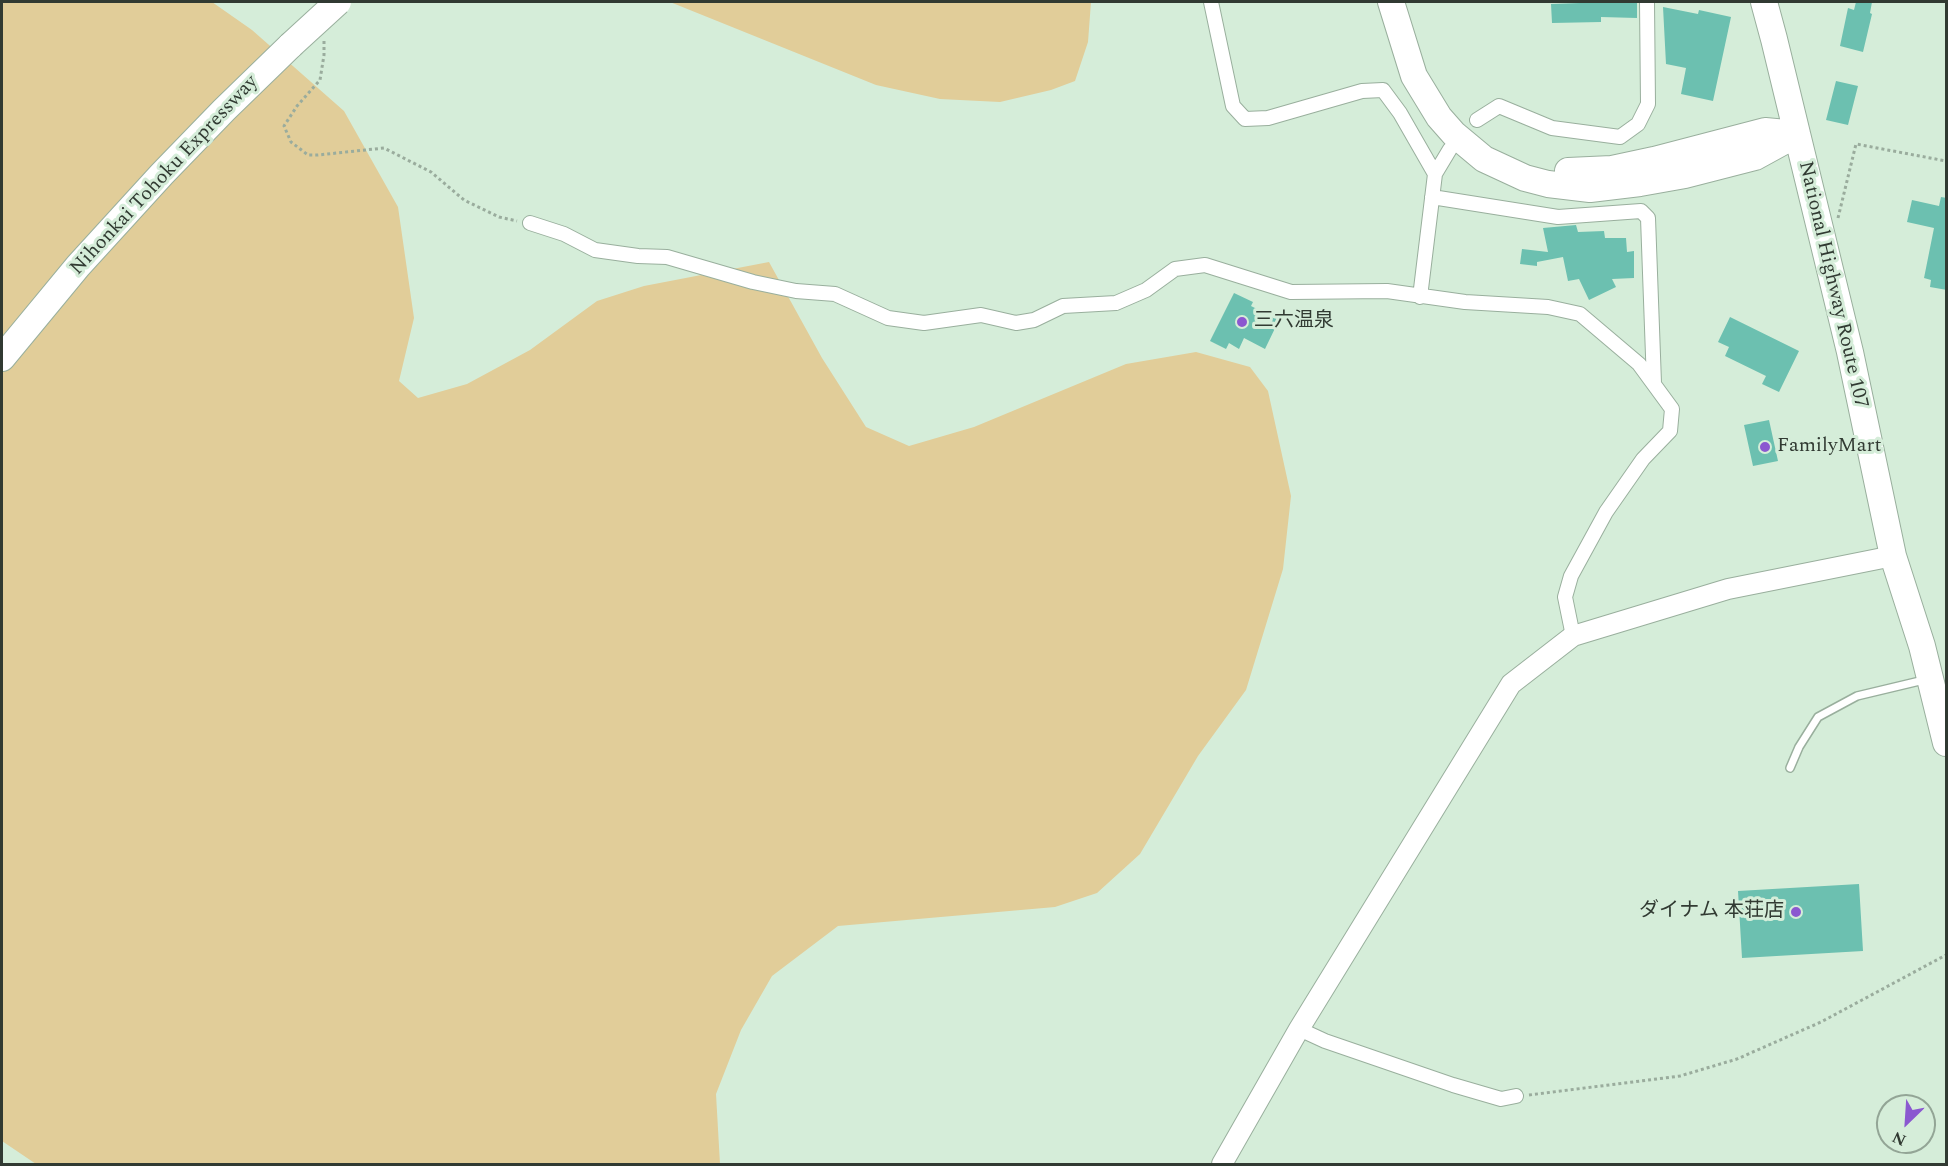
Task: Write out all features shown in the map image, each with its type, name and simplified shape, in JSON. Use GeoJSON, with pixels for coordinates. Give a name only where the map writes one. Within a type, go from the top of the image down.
{"type":"FeatureCollection","features":[{"type":"Feature","properties":{"kind":"highway","name":"Nihonkai Tohoku Expressway"},"geometry":{"type":"LineString","coordinates":[[2,358],[78,266],[325,2]]}},
{"type":"Feature","properties":{"kind":"highway","name":"Nihonkai Tohoku Expressway"},"geometry":{"type":"LineString","coordinates":[[2,344],[154,167],[217,103],[339,2]]}},
{"type":"Feature","properties":{"kind":"highway"},"geometry":{"type":"LineString","coordinates":[[1391,2],[1414,76],[1439,117],[1461,141],[1484,159],[1503,170],[1525,178],[1548,184],[1590,189],[1640,183],[1685,175],[1755,157],[1797,134]]}},
{"type":"Feature","properties":{"kind":"highway"},"geometry":{"type":"LineString","coordinates":[[1407,2],[1417,42],[1442,97],[1478,138],[1506,156],[1524,163],[1548,170],[1612,169],[1765,131],[1797,134]]}},
{"type":"Feature","properties":{"kind":"highway","name":"National Highway Route 107"},"geometry":{"type":"LineString","coordinates":[[1764,2],[1850,352],[1893,555],[1922,646],[1947,743]]}},
{"type":"Feature","properties":{"kind":"street"},"geometry":{"type":"LineString","coordinates":[[1211,2],[1233,106],[1245,119],[1268,118],[1362,91],[1383,90],[1400,113],[1435,174]]}},
{"type":"Feature","properties":{"kind":"street"},"geometry":{"type":"LineString","coordinates":[[1477,120],[1499,106],[1552,128],[1620,137],[1638,124],[1648,104],[1647,2]]}},
{"type":"Feature","properties":{"kind":"street"},"geometry":{"type":"LineString","coordinates":[[1420,297],[1435,174],[1450,149]]}},
{"type":"Feature","properties":{"kind":"street"},"geometry":{"type":"LineString","coordinates":[[1432,197],[1558,217],[1641,211],[1648,218],[1654,384]]}},
{"type":"Feature","properties":{"kind":"street"},"geometry":{"type":"LineString","coordinates":[[530,223],[564,234],[595,250],[667,257],[753,282],[796,291],[835,294],[888,318],[924,323],[981,315],[1016,323],[1034,320],[1063,306],[1116,303],[1146,290],[1174,269],[1204,265],[1291,292],[1387,291],[1420,297],[1548,307],[1580,314],[1639,364],[1672,409],[1670,431],[1643,459],[1606,512],[1571,576],[1565,597],[1574,636]]}},
{"type":"Feature","properties":{"kind":"street"},"geometry":{"type":"LineString","coordinates":[[1222,1164],[1299,1029],[1511,684],[1574,636],[1728,589],[1893,555]]}},
{"type":"Feature","properties":{"kind":"street"},"geometry":{"type":"LineString","coordinates":[[1299,1029],[1324,1041],[1453,1085],[1501,1099],[1516,1096]]}},
{"type":"Feature","properties":{"kind":"lane"},"geometry":{"type":"LineString","coordinates":[[1790,768],[1818,717],[1857,696],[1930,679]]}},
{"type":"Feature","properties":{"kind":"path"},"geometry":{"type":"LineString","coordinates":[[323,39],[324,55],[320,80],[297,106],[284,126],[291,142],[308,154],[318,156],[384,148],[431,172],[464,200],[500,217],[530,223]]}},
{"type":"Feature","properties":{"kind":"path"},"geometry":{"type":"LineString","coordinates":[[1838,219],[1856,144],[1947,161]]}},
{"type":"Feature","properties":{"kind":"path"},"geometry":{"type":"LineString","coordinates":[[1516,1096],[1680,1077],[1737,1059],[1821,1022],[1947,955]]}},
{"type":"Feature","properties":{"kind":"shaded area"},"geometry":{"type":"Polygon","coordinates":[[[2,2],[212,2],[252,30],[344,111],[398,207],[414,318],[399,381],[418,398],[467,384],[530,350],[597,301],[644,286],[769,262],[822,358],[866,427],[909,446],[974,427],[1126,364],[1196,352],[1250,367],[1268,391],[1291,496],[1283,569],[1246,690],[1198,756],[1140,854],[1097,893],[1055,907],[838,926],[772,976],[741,1030],[716,1094],[720,1164],[36,1164],[2,1141],[2,2]]]}},
{"type":"Feature","properties":{"kind":"shaded area"},"geometry":{"type":"Polygon","coordinates":[[[670,2],[1091,2],[1088,42],[1075,81],[1051,90],[1000,102],[940,99],[876,85],[670,2]]]}},
{"type":"Feature","properties":{"kind":"building"},"geometry":{"type":"Polygon","coordinates":[[[1637,2],[1637,18],[1601,17],[1601,22],[1552,23],[1551,4],[1637,2]]]}},
{"type":"Feature","properties":{"kind":"building"},"geometry":{"type":"Polygon","coordinates":[[[1856,2],[1872,2],[1870,13],[1872,14],[1863,52],[1840,46],[1848,8],[1854,10],[1856,2]]]}},
{"type":"Feature","properties":{"kind":"building"},"geometry":{"type":"Polygon","coordinates":[[[1663,7],[1698,14],[1699,10],[1731,17],[1713,101],[1681,94],[1686,68],[1666,64],[1663,7]]]}},
{"type":"Feature","properties":{"kind":"building"},"geometry":{"type":"Polygon","coordinates":[[[1836,81],[1858,86],[1848,125],[1826,120],[1836,81]]]}},
{"type":"Feature","properties":{"kind":"building"},"geometry":{"type":"Polygon","coordinates":[[[1941,197],[1947,198],[1947,290],[1930,287],[1931,280],[1924,278],[1934,228],[1907,222],[1912,200],[1939,206],[1941,197]]]}},
{"type":"Feature","properties":{"kind":"building"},"geometry":{"type":"Polygon","coordinates":[[[1576,225],[1578,232],[1604,231],[1605,238],[1626,238],[1627,252],[1634,251],[1634,278],[1612,279],[1616,287],[1589,300],[1579,279],[1568,281],[1563,257],[1537,262],[1537,266],[1520,264],[1522,249],[1548,252],[1543,228],[1576,225]]]}},
{"type":"Feature","properties":{"kind":"building"},"geometry":{"type":"Polygon","coordinates":[[[1234,293],[1253,302],[1251,306],[1279,320],[1265,349],[1244,338],[1239,349],[1229,343],[1226,349],[1210,341],[1234,293]]]}},
{"type":"Feature","properties":{"kind":"building"},"geometry":{"type":"Polygon","coordinates":[[[1730,317],[1799,351],[1779,392],[1762,384],[1766,376],[1725,356],[1729,347],[1718,342],[1730,317]]]}},
{"type":"Feature","properties":{"kind":"building"},"geometry":{"type":"Polygon","coordinates":[[[1769,420],[1778,461],[1753,466],[1744,425],[1769,420]]]}},
{"type":"Feature","properties":{"kind":"building"},"geometry":{"type":"Polygon","coordinates":[[[1859,884],[1863,951],[1742,958],[1738,891],[1859,884]]]}},
{"type":"Feature","properties":{"kind":"place","name":"三六温泉"},"geometry":{"type":"Point","coordinates":[1242,322]}},
{"type":"Feature","properties":{"kind":"place","name":"FamilyMart"},"geometry":{"type":"Point","coordinates":[1765,447]}},
{"type":"Feature","properties":{"kind":"place","name":"ダイナム 本荘店"},"geometry":{"type":"Point","coordinates":[1796,912]}}]}
